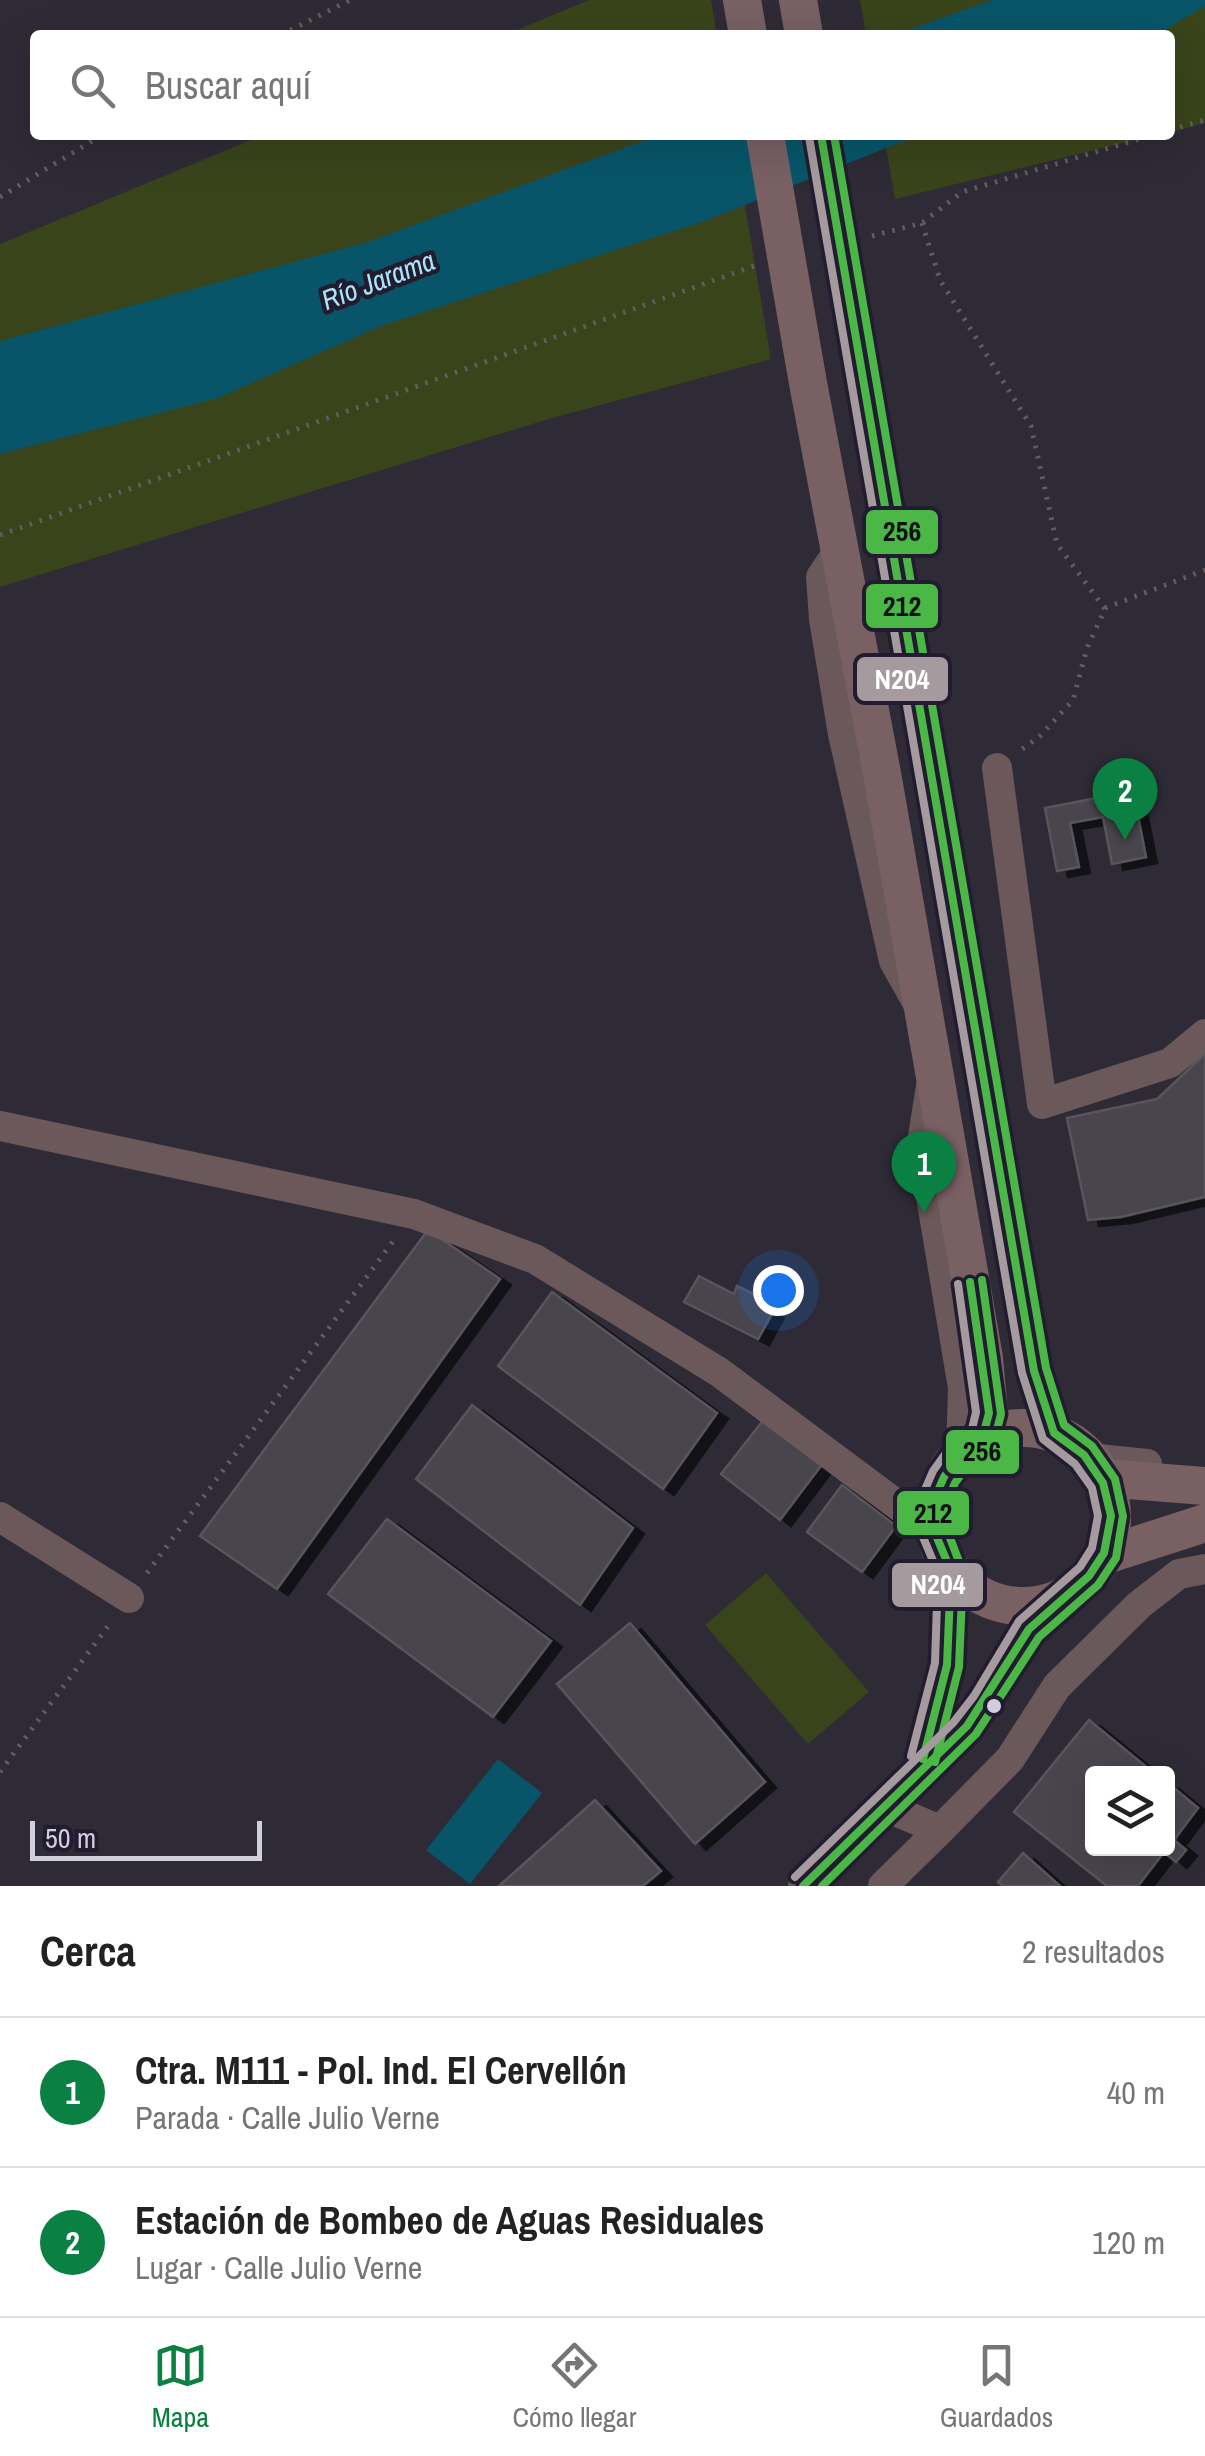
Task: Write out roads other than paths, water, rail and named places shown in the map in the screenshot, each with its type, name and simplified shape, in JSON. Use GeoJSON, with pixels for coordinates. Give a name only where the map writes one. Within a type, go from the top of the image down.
{"type":"FeatureCollection","features":[{"type":"Feature","properties":{"kind":"main road"},"geometry":{"type":"LineString","coordinates":[[742,0],[747,30]]}},
{"type":"Feature","properties":{"kind":"main road"},"geometry":{"type":"LineString","coordinates":[[798,0],[803,30]]}},
{"type":"Feature","properties":{"kind":"main road"},"geometry":{"type":"LineString","coordinates":[[767,140],[984,1358],[989,1413],[972,1444],[944,1477],[932,1504],[934,1533],[951,1571],[970,1591],[999,1605],[1031,1607],[1062,1598],[1086,1580],[1103,1556],[1112,1525],[1109,1492],[1096,1468],[1075,1444],[1054,1433],[1018,1427],[972,1444]]}},
{"type":"Feature","properties":{"kind":"main road"},"geometry":{"type":"LineString","coordinates":[[822,140],[1034,1371],[1054,1433]]}},
{"type":"Feature","properties":{"kind":"main road"},"geometry":{"type":"LineString","coordinates":[[1096,1468],[1205,1486]]}},
{"type":"Feature","properties":{"kind":"main road"},"geometry":{"type":"LineString","coordinates":[[1103,1556],[1205,1522]]}},
{"type":"Feature","properties":{"kind":"street"},"geometry":{"type":"LineString","coordinates":[[997,768],[1042,1104],[1170,1063],[1205,1034]]}},
{"type":"Feature","properties":{"kind":"street"},"geometry":{"type":"LineString","coordinates":[[0,1126],[414,1214],[535,1259],[719,1372],[934,1533]]}},
{"type":"Feature","properties":{"kind":"street"},"geometry":{"type":"LineString","coordinates":[[1096,1468],[1205,1469]]}},
{"type":"Feature","properties":{"kind":"street"},"geometry":{"type":"LineString","coordinates":[[0,1517],[128,1598]]}},
{"type":"Feature","properties":{"kind":"street"},"geometry":{"type":"LineString","coordinates":[[883,1886],[1010,1759],[1058,1686],[1139,1605],[1179,1574],[1205,1568]]}},
{"type":"Feature","properties":{"kind":"street"},"geometry":{"type":"LineString","coordinates":[[920,1772],[948,1665],[951,1571]]}},
{"type":"Feature","properties":{"kind":"street"},"geometry":{"type":"LineString","coordinates":[[803,1886],[888,1808],[968,1725],[1031,1626],[1062,1598]]}},
{"type":"Feature","properties":{"kind":"street"},"geometry":{"type":"LineString","coordinates":[[888,1808],[940,1830]]}},
{"type":"Feature","properties":{"kind":"water"},"geometry":{"type":"Polygon","coordinates":[[[992,0],[1205,0],[1205,6],[1164,30],[908,30],[992,0]]]}},
{"type":"Feature","properties":{"kind":"water","name":"Río Jarama"},"geometry":{"type":"Polygon","coordinates":[[[645,140],[906,140],[705,221],[381,326],[218,398],[0,454],[0,341],[368,242],[645,140]]]}},
{"type":"Feature","properties":{"kind":"water"},"geometry":{"type":"Polygon","coordinates":[[[498,1759],[542,1793],[470,1884],[426,1850],[498,1759]]]}},
{"type":"Feature","properties":{"kind":"place","name":"Estación de Bombeo de Aguas Residuales"},"geometry":{"type":"Point","coordinates":[1125,840]}},
{"type":"Feature","properties":{"kind":"place","name":"Ctra. M111 - Pol. Ind. El Cervellón"},"geometry":{"type":"Point","coordinates":[924,1213]}}]}
